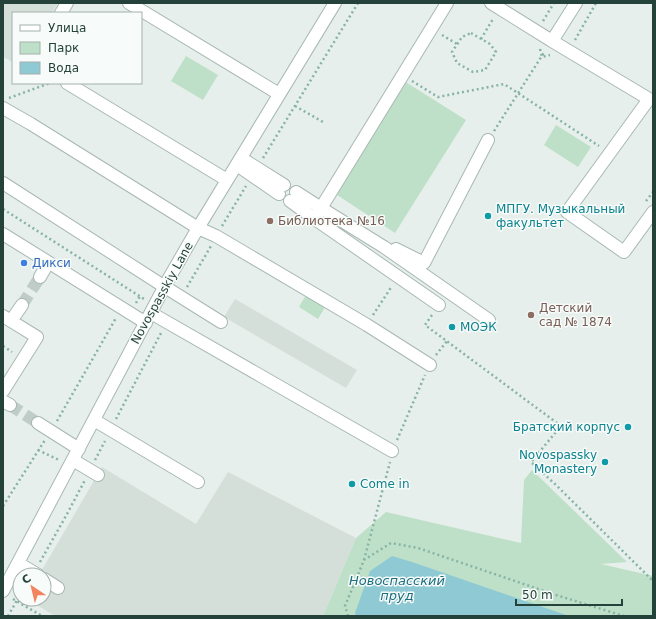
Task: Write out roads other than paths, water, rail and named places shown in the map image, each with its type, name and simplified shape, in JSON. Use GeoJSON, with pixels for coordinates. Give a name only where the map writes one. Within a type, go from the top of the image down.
{"type":"FeatureCollection","features":[{"type":"Feature","properties":{"kind":"street"},"geometry":{"type":"LineString","coordinates":[[62,12],[67,3]]}},
{"type":"Feature","properties":{"kind":"street"},"geometry":{"type":"LineString","coordinates":[[129,3],[279,94]]}},
{"type":"Feature","properties":{"kind":"street","name":"Novospasskiy Lane"},"geometry":{"type":"LineString","coordinates":[[3,591],[164,287],[198,228],[335,3]]}},
{"type":"Feature","properties":{"kind":"street"},"geometry":{"type":"LineString","coordinates":[[315,219],[447,3]]}},
{"type":"Feature","properties":{"kind":"street"},"geometry":{"type":"LineString","coordinates":[[552,41],[576,3]]}},
{"type":"Feature","properties":{"kind":"street"},"geometry":{"type":"LineString","coordinates":[[495,6],[649,99],[567,212],[624,252],[653,212]]}},
{"type":"Feature","properties":{"kind":"street"},"geometry":{"type":"LineString","coordinates":[[69,84],[227,180]]}},
{"type":"Feature","properties":{"kind":"street"},"geometry":{"type":"LineString","coordinates":[[3,108],[198,228],[216,236],[367,325],[430,365]]}},
{"type":"Feature","properties":{"kind":"street"},"geometry":{"type":"LineString","coordinates":[[384,248],[398,249],[424,263],[488,140]]}},
{"type":"Feature","properties":{"kind":"street"},"geometry":{"type":"LineString","coordinates":[[239,161],[281,189]]}},
{"type":"Feature","properties":{"kind":"street"},"geometry":{"type":"LineString","coordinates":[[3,183],[221,322]]}},
{"type":"Feature","properties":{"kind":"street"},"geometry":{"type":"LineString","coordinates":[[439,305],[315,219],[293,197],[321,208],[384,248],[489,320]]}},
{"type":"Feature","properties":{"kind":"street"},"geometry":{"type":"LineString","coordinates":[[3,234],[48,263],[392,451]]}},
{"type":"Feature","properties":{"kind":"street"},"geometry":{"type":"LineString","coordinates":[[40,277],[48,263]]}},
{"type":"Feature","properties":{"kind":"street"},"geometry":{"type":"LineString","coordinates":[[3,391],[37,337],[7,319],[22,305]]}},
{"type":"Feature","properties":{"kind":"street"},"geometry":{"type":"LineString","coordinates":[[94,420],[198,482]]}},
{"type":"Feature","properties":{"kind":"street"},"geometry":{"type":"LineString","coordinates":[[38,423],[79,449]]}},
{"type":"Feature","properties":{"kind":"street"},"geometry":{"type":"LineString","coordinates":[[73,460],[98,475]]}},
{"type":"Feature","properties":{"kind":"street"},"geometry":{"type":"LineString","coordinates":[[18,562],[26,567]]}},
{"type":"Feature","properties":{"kind":"street"},"geometry":{"type":"LineString","coordinates":[[52,584],[58,588]]}},
{"type":"Feature","properties":{"kind":"water","name":"Новоспасский пруд"},"geometry":{"type":"Polygon","coordinates":[[[392,556],[569,616],[356,616],[355,613],[370,571],[392,556]]]}},
{"type":"Feature","properties":{"kind":"tunnel"},"geometry":{"type":"LineString","coordinates":[[22,305],[40,277]]}},
{"type":"Feature","properties":{"kind":"tunnel"},"geometry":{"type":"LineString","coordinates":[[10,405],[38,423]]}},
{"type":"Feature","properties":{"kind":"place","name":"МПГУ. Музыкальный факультет"},"geometry":{"type":"Point","coordinates":[488,216]}},
{"type":"Feature","properties":{"kind":"place","name":"Библиотека №16"},"geometry":{"type":"Point","coordinates":[270,221]}},
{"type":"Feature","properties":{"kind":"place","name":"Дикси"},"geometry":{"type":"Point","coordinates":[24,263]}},
{"type":"Feature","properties":{"kind":"place","name":"Детский сад № 1874"},"geometry":{"type":"Point","coordinates":[531,315]}},
{"type":"Feature","properties":{"kind":"place","name":"МОЭК"},"geometry":{"type":"Point","coordinates":[452,327]}},
{"type":"Feature","properties":{"kind":"place","name":"Братский корпус"},"geometry":{"type":"Point","coordinates":[628,427]}},
{"type":"Feature","properties":{"kind":"place","name":"Novospassky Monastery"},"geometry":{"type":"Point","coordinates":[605,462]}},
{"type":"Feature","properties":{"kind":"place","name":"Come in"},"geometry":{"type":"Point","coordinates":[352,484]}}]}
